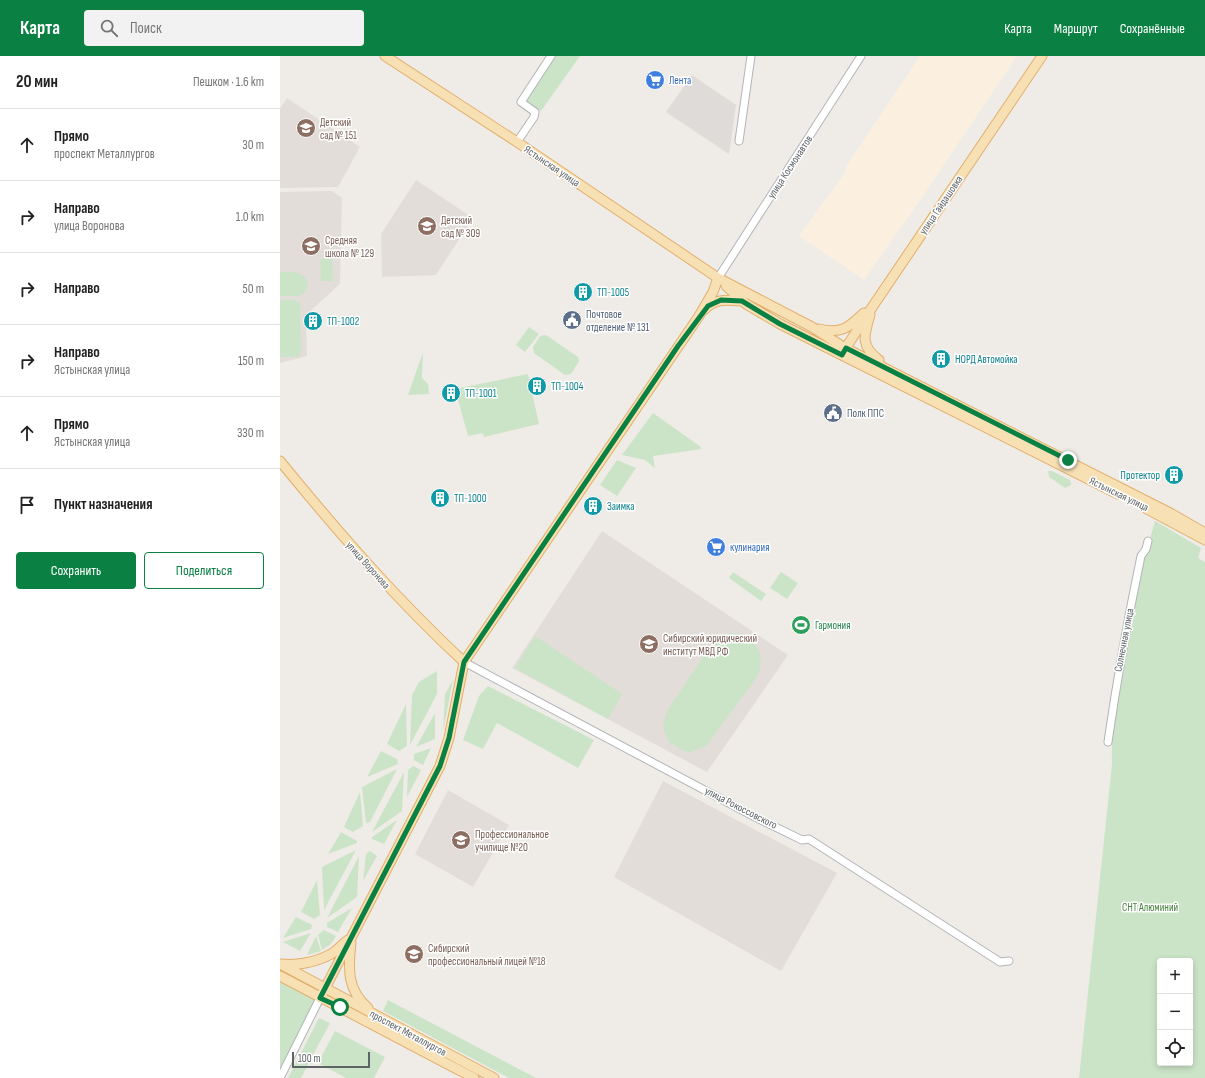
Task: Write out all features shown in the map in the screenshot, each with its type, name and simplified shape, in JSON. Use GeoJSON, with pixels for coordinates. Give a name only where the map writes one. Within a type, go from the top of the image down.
{"type":"FeatureCollection","features":[{"type":"Feature","properties":{"kind":"main road","name":"Ястынская улица"},"geometry":{"type":"LineString","coordinates":[[385,56],[517,142],[718,278],[812,327],[844,352],[1041,456],[1154,512],[1205,540]]}},
{"type":"Feature","properties":{"kind":"main road","name":"улица Гайдашовка"},"geometry":{"type":"LineString","coordinates":[[844,352],[873,306],[1042,56]]}},
{"type":"Feature","properties":{"kind":"main road","name":"Ястынская улица"},"geometry":{"type":"LineString","coordinates":[[718,278],[742,301],[780,324],[898,374],[1172,514],[1205,533]]}},
{"type":"Feature","properties":{"kind":"main road"},"geometry":{"type":"LineString","coordinates":[[320,998],[440,766],[449,738],[464,662],[699,316],[713,292],[718,278]]}},
{"type":"Feature","properties":{"kind":"main road"},"geometry":{"type":"LineString","coordinates":[[699,316],[708,306],[716,301],[742,301]]}},
{"type":"Feature","properties":{"kind":"main road"},"geometry":{"type":"LineString","coordinates":[[812,327],[828,331],[842,330],[873,306]]}},
{"type":"Feature","properties":{"kind":"main road"},"geometry":{"type":"LineString","coordinates":[[873,306],[865,344],[869,352],[898,374]]}},
{"type":"Feature","properties":{"kind":"main road","name":"улица Воронова"},"geometry":{"type":"LineString","coordinates":[[280,461],[372,570],[416,617],[464,662]]}},
{"type":"Feature","properties":{"kind":"main road"},"geometry":{"type":"LineString","coordinates":[[280,964],[300,963],[330,955],[352,936]]}},
{"type":"Feature","properties":{"kind":"main road"},"geometry":{"type":"LineString","coordinates":[[352,936],[349,957],[349,981],[358,998],[379,1017]]}},
{"type":"Feature","properties":{"kind":"main road","name":"проспект Металлургов"},"geometry":{"type":"LineString","coordinates":[[280,964],[494,1078]]}},
{"type":"Feature","properties":{"kind":"main road","name":"проспект Металлургов"},"geometry":{"type":"LineString","coordinates":[[280,976],[474,1078]]}},
{"type":"Feature","properties":{"kind":"street"},"geometry":{"type":"LineString","coordinates":[[517,142],[534,117],[535,112],[521,102],[551,56]]}},
{"type":"Feature","properties":{"kind":"street"},"geometry":{"type":"LineString","coordinates":[[739,140],[751,56]]}},
{"type":"Feature","properties":{"kind":"street","name":"улица Космонавтов"},"geometry":{"type":"LineString","coordinates":[[718,278],[861,56]]}},
{"type":"Feature","properties":{"kind":"street","name":"Солнечная улица"},"geometry":{"type":"LineString","coordinates":[[1108,742],[1128,616],[1141,556],[1146,549],[1148,540]]}},
{"type":"Feature","properties":{"kind":"street","name":"улица Рокоссовского"},"geometry":{"type":"LineString","coordinates":[[464,662],[755,817],[802,840],[809,839],[1000,962],[1009,961]]}},
{"type":"Feature","properties":{"kind":"street"},"geometry":{"type":"LineString","coordinates":[[280,1078],[320,998]]}},
{"type":"Feature","properties":{"kind":"shaded area"},"geometry":{"type":"Polygon","coordinates":[[[920,56],[1017,56],[923,196],[864,280],[799,236],[847,170],[845,168],[920,56]]]}},
{"type":"Feature","properties":{"kind":"shaded area"},"geometry":{"type":"Polygon","coordinates":[[[692,75],[736,105],[729,154],[666,112],[692,75]]]}},
{"type":"Feature","properties":{"kind":"shaded area","name":"Детский сад № 151"},"geometry":{"type":"Polygon","coordinates":[[[287,98],[360,147],[338,187],[280,188],[280,109],[287,98]]]}},
{"type":"Feature","properties":{"kind":"shaded area","name":"Детский сад № 309"},"geometry":{"type":"Polygon","coordinates":[[[416,180],[473,218],[436,275],[382,277],[381,234],[416,180]]]}},
{"type":"Feature","properties":{"kind":"shaded area","name":"Средняя школа № 129"},"geometry":{"type":"Polygon","coordinates":[[[332,191],[342,198],[340,284],[306,315],[307,356],[280,363],[280,192],[332,191]]]}},
{"type":"Feature","properties":{"kind":"shaded area","name":"Сибирский юридический институт МВД РФ"},"geometry":{"type":"Polygon","coordinates":[[[602,531],[788,655],[707,772],[512,668],[602,531]]]}},
{"type":"Feature","properties":{"kind":"shaded area"},"geometry":{"type":"Polygon","coordinates":[[[663,781],[837,873],[781,971],[614,877],[663,781]]]}},
{"type":"Feature","properties":{"kind":"shaded area","name":"Профессиональное училище №20"},"geometry":{"type":"Polygon","coordinates":[[[448,790],[509,825],[473,887],[415,854],[448,790]]]}},
{"type":"Feature","properties":{"kind":"green space"},"geometry":{"type":"Polygon","coordinates":[[[555,56],[580,56],[541,111],[526,100],[555,56]]]}},
{"type":"Feature","properties":{"kind":"green space"},"geometry":{"type":"Polygon","coordinates":[[[332,258],[333,281],[321,281],[320,259],[332,258]]]}},
{"type":"Feature","properties":{"kind":"green space"},"geometry":{"type":"Polygon","coordinates":[[[280,272],[297,273],[303,276],[308,283],[306,291],[299,296],[280,296],[280,272]]]}},
{"type":"Feature","properties":{"kind":"green space"},"geometry":{"type":"Polygon","coordinates":[[[280,300],[295,300],[300,303],[301,352],[298,357],[280,357],[280,300]]]}},
{"type":"Feature","properties":{"kind":"green space"},"geometry":{"type":"Polygon","coordinates":[[[529,327],[539,334],[525,352],[516,345],[529,327]]]}},
{"type":"Feature","properties":{"kind":"green space"},"geometry":{"type":"Polygon","coordinates":[[[546,335],[578,357],[579,361],[571,374],[565,375],[534,353],[533,347],[540,336],[546,335]]]}},
{"type":"Feature","properties":{"kind":"green space"},"geometry":{"type":"Polygon","coordinates":[[[423,352],[422,378],[428,384],[429,394],[408,395],[423,352]]]}},
{"type":"Feature","properties":{"kind":"green space"},"geometry":{"type":"Polygon","coordinates":[[[528,374],[539,424],[484,437],[483,433],[468,436],[455,389],[528,374]]]}},
{"type":"Feature","properties":{"kind":"green space"},"geometry":{"type":"Polygon","coordinates":[[[653,413],[701,447],[701,449],[653,456],[655,468],[645,460],[622,455],[653,413]]]}},
{"type":"Feature","properties":{"kind":"green space"},"geometry":{"type":"Polygon","coordinates":[[[617,460],[636,468],[617,496],[600,485],[617,460]]]}},
{"type":"Feature","properties":{"kind":"green space"},"geometry":{"type":"Polygon","coordinates":[[[1048,471],[1052,471],[1070,480],[1071,485],[1065,488],[1049,477],[1048,471]]]}},
{"type":"Feature","properties":{"kind":"green space","name":"СНТ Алюминий"},"geometry":{"type":"Polygon","coordinates":[[[1155,521],[1201,548],[1198,558],[1205,562],[1205,1078],[1079,1078],[1112,764],[1112,745],[1115,717],[1122,667],[1139,583],[1155,521]]]}},
{"type":"Feature","properties":{"kind":"green space"},"geometry":{"type":"Polygon","coordinates":[[[733,572],[766,594],[761,601],[729,578],[733,572]]]}},
{"type":"Feature","properties":{"kind":"green space"},"geometry":{"type":"Polygon","coordinates":[[[781,572],[798,583],[787,599],[770,588],[781,572]]]}},
{"type":"Feature","properties":{"kind":"green space"},"geometry":{"type":"Polygon","coordinates":[[[733,633],[748,638],[757,648],[761,661],[757,677],[706,746],[691,752],[683,751],[669,742],[663,727],[667,711],[711,645],[724,635],[733,633]]]}},
{"type":"Feature","properties":{"kind":"green space"},"geometry":{"type":"Polygon","coordinates":[[[535,636],[622,694],[608,719],[515,668],[535,636]]]}},
{"type":"Feature","properties":{"kind":"green space"},"geometry":{"type":"Polygon","coordinates":[[[437,671],[437,694],[410,745],[412,695],[419,682],[437,671]]]}},
{"type":"Feature","properties":{"kind":"green space"},"geometry":{"type":"Polygon","coordinates":[[[453,680],[443,732],[445,694],[453,680]]]}},
{"type":"Feature","properties":{"kind":"green space"},"geometry":{"type":"Polygon","coordinates":[[[488,686],[594,740],[578,768],[497,723],[483,749],[463,740],[479,696],[488,686]]]}},
{"type":"Feature","properties":{"kind":"green space"},"geometry":{"type":"Polygon","coordinates":[[[406,704],[407,746],[399,751],[387,744],[406,704]]]}},
{"type":"Feature","properties":{"kind":"green space"},"geometry":{"type":"Polygon","coordinates":[[[435,713],[435,739],[416,747],[435,713]]]}},
{"type":"Feature","properties":{"kind":"green space"},"geometry":{"type":"Polygon","coordinates":[[[431,748],[423,765],[414,760],[414,754],[431,748]]]}},
{"type":"Feature","properties":{"kind":"green space"},"geometry":{"type":"Polygon","coordinates":[[[381,751],[397,759],[398,764],[367,777],[381,751]]]}},
{"type":"Feature","properties":{"kind":"green space"},"geometry":{"type":"Polygon","coordinates":[[[413,766],[421,770],[407,797],[408,770],[413,766]]]}},
{"type":"Feature","properties":{"kind":"green space"},"geometry":{"type":"Polygon","coordinates":[[[397,769],[370,822],[366,823],[362,787],[397,769]]]}},
{"type":"Feature","properties":{"kind":"green space"},"geometry":{"type":"Polygon","coordinates":[[[404,772],[402,811],[372,832],[404,772]]]}},
{"type":"Feature","properties":{"kind":"green space"},"geometry":{"type":"Polygon","coordinates":[[[360,792],[363,826],[353,832],[344,827],[360,792]]]}},
{"type":"Feature","properties":{"kind":"green space"},"geometry":{"type":"Polygon","coordinates":[[[397,820],[384,844],[372,839],[372,837],[397,820]]]}},
{"type":"Feature","properties":{"kind":"green space"},"geometry":{"type":"Polygon","coordinates":[[[341,832],[357,841],[357,843],[328,854],[341,832]]]}},
{"type":"Feature","properties":{"kind":"green space"},"geometry":{"type":"Polygon","coordinates":[[[356,850],[324,910],[322,867],[356,850]]]}},
{"type":"Feature","properties":{"kind":"green space"},"geometry":{"type":"Polygon","coordinates":[[[370,851],[377,856],[363,881],[366,854],[370,851]]]}},
{"type":"Feature","properties":{"kind":"green space"},"geometry":{"type":"Polygon","coordinates":[[[359,856],[357,897],[327,918],[359,856]]]}},
{"type":"Feature","properties":{"kind":"green space"},"geometry":{"type":"Polygon","coordinates":[[[317,880],[320,915],[314,919],[301,912],[317,880]]]}},
{"type":"Feature","properties":{"kind":"green space"},"geometry":{"type":"Polygon","coordinates":[[[352,908],[338,932],[327,927],[327,923],[352,908]]]}},
{"type":"Feature","properties":{"kind":"green space"},"geometry":{"type":"Polygon","coordinates":[[[296,917],[312,925],[311,929],[283,938],[296,917]]]}},
{"type":"Feature","properties":{"kind":"green space"},"geometry":{"type":"Polygon","coordinates":[[[324,930],[336,936],[331,944],[322,950],[318,935],[324,930]]]}},
{"type":"Feature","properties":{"kind":"green space"},"geometry":{"type":"Polygon","coordinates":[[[311,933],[300,951],[283,942],[311,933]]]}},
{"type":"Feature","properties":{"kind":"green space"},"geometry":{"type":"Polygon","coordinates":[[[316,936],[321,951],[307,955],[316,936]]]}},
{"type":"Feature","properties":{"kind":"green space"},"geometry":{"type":"Polygon","coordinates":[[[280,977],[320,998],[280,1078],[280,977]]]}},
{"type":"Feature","properties":{"kind":"green space"},"geometry":{"type":"Polygon","coordinates":[[[388,1000],[536,1078],[509,1078],[383,1011],[388,1000]]]}},
{"type":"Feature","properties":{"kind":"green space"},"geometry":{"type":"Polygon","coordinates":[[[319,1018],[330,1023],[301,1078],[288,1078],[319,1018]]]}},
{"type":"Feature","properties":{"kind":"green space"},"geometry":{"type":"Polygon","coordinates":[[[335,1031],[385,1057],[374,1078],[346,1078],[318,1063],[335,1031]]]}},
{"type":"Feature","properties":{"kind":"place","name":"Лента"},"geometry":{"type":"Point","coordinates":[655,80]}},
{"type":"Feature","properties":{"kind":"place","name":"Детский сад № 151"},"geometry":{"type":"Point","coordinates":[306,128]}},
{"type":"Feature","properties":{"kind":"place","name":"Детский сад № 309"},"geometry":{"type":"Point","coordinates":[427,226]}},
{"type":"Feature","properties":{"kind":"place","name":"Средняя школа № 129"},"geometry":{"type":"Point","coordinates":[311,246]}},
{"type":"Feature","properties":{"kind":"place","name":"ТП-1005"},"geometry":{"type":"Point","coordinates":[583,292]}},
{"type":"Feature","properties":{"kind":"place","name":"Почтовое отделение № 131"},"geometry":{"type":"Point","coordinates":[572,320]}},
{"type":"Feature","properties":{"kind":"place","name":"ТП-1002"},"geometry":{"type":"Point","coordinates":[313,321]}},
{"type":"Feature","properties":{"kind":"place","name":"НОРД Автомойка"},"geometry":{"type":"Point","coordinates":[941,359]}},
{"type":"Feature","properties":{"kind":"place","name":"ТП-1004"},"geometry":{"type":"Point","coordinates":[537,386]}},
{"type":"Feature","properties":{"kind":"place","name":"ТП-1001"},"geometry":{"type":"Point","coordinates":[451,393]}},
{"type":"Feature","properties":{"kind":"place","name":"Полк ППС"},"geometry":{"type":"Point","coordinates":[833,413]}},
{"type":"Feature","properties":{"kind":"place","name":"Протектор"},"geometry":{"type":"Point","coordinates":[1174,475]}},
{"type":"Feature","properties":{"kind":"place","name":"ТП-1000"},"geometry":{"type":"Point","coordinates":[440,498]}},
{"type":"Feature","properties":{"kind":"place","name":"Заимка"},"geometry":{"type":"Point","coordinates":[593,506]}},
{"type":"Feature","properties":{"kind":"place","name":"кулинария"},"geometry":{"type":"Point","coordinates":[716,547]}},
{"type":"Feature","properties":{"kind":"place","name":"Гармония"},"geometry":{"type":"Point","coordinates":[801,625]}},
{"type":"Feature","properties":{"kind":"place","name":"Сибирский юридический институт МВД РФ"},"geometry":{"type":"Point","coordinates":[649,644]}},
{"type":"Feature","properties":{"kind":"place","name":"Профессиональное училище №20"},"geometry":{"type":"Point","coordinates":[461,840]}},
{"type":"Feature","properties":{"kind":"place","name":"Сибирский профессиональный лицей №18"},"geometry":{"type":"Point","coordinates":[414,954]}},
{"type":"Feature","properties":{"kind":"route"},"geometry":{"type":"LineString","coordinates":[[340,1007],[320,998],[440,766],[449,738],[464,662],[678,346],[708,306],[721,300],[742,301],[780,324],[842,355],[846,348],[1068,460]]}}]}
